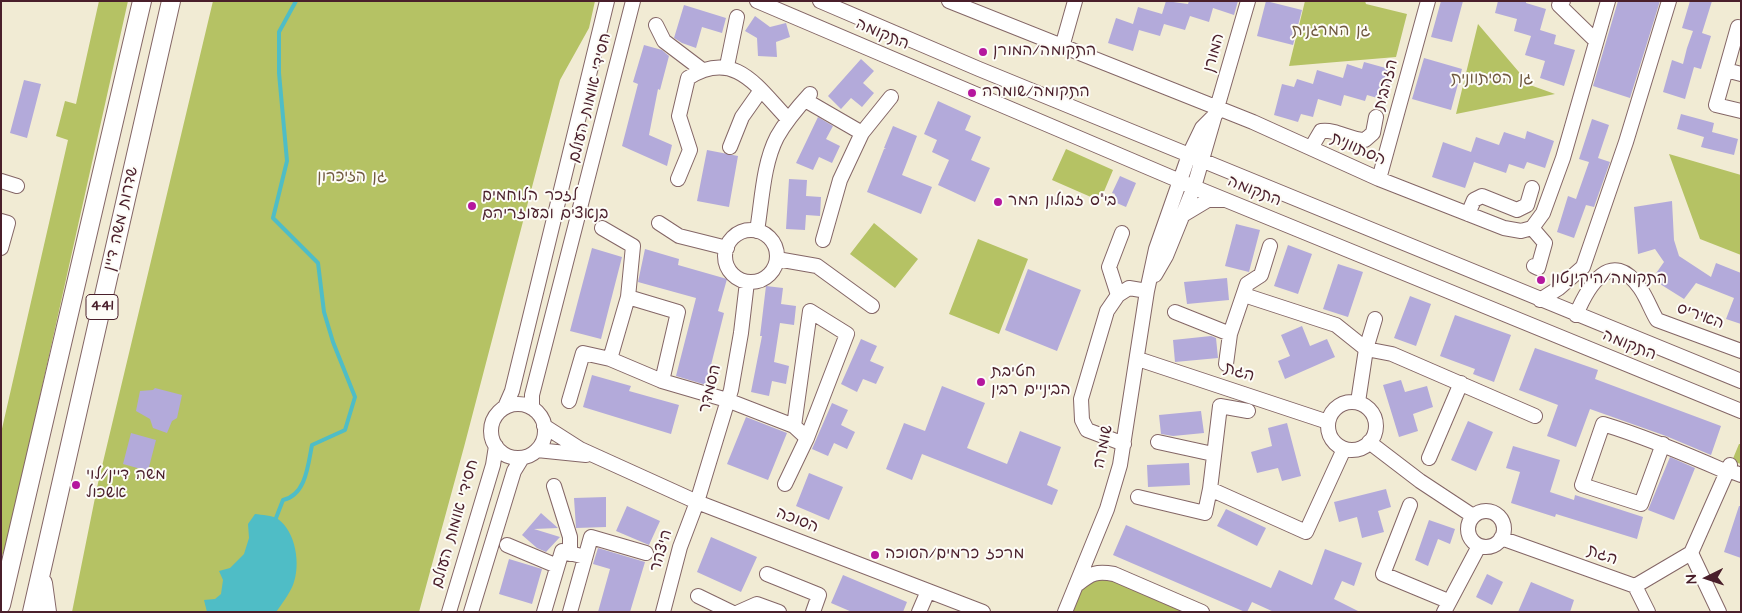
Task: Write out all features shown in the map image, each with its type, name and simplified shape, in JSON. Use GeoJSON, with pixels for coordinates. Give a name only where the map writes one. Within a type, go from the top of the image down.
{"type":"FeatureCollection","features":[{"type":"Feature","properties":{"kind":"main road","name":"שדרות משה דיין"},"geometry":{"type":"LineString","coordinates":[[1,605],[142,1]]}},
{"type":"Feature","properties":{"kind":"main road","name":"שדרות משה דיין"},"geometry":{"type":"LineString","coordinates":[[32,612],[171,1]]}},
{"type":"Feature","properties":{"kind":"main road"},"geometry":{"type":"LineString","coordinates":[[1,581],[14,549]]}},
{"type":"Feature","properties":{"kind":"main road"},"geometry":{"type":"LineString","coordinates":[[41,573],[47,612]]}},
{"type":"Feature","properties":{"kind":"street","name":"התקומה"},"geometry":{"type":"LineString","coordinates":[[757,1],[1179,181],[1741,411]]}},
{"type":"Feature","properties":{"kind":"street","name":"התקומה"},"geometry":{"type":"LineString","coordinates":[[820,1],[1166,146],[1741,381]]}},
{"type":"Feature","properties":{"kind":"street","name":"הסתוונית"},"geometry":{"type":"LineString","coordinates":[[949,1],[1468,214],[1504,228],[1521,231],[1532,228]]}},
{"type":"Feature","properties":{"kind":"street"},"geometry":{"type":"LineString","coordinates":[[1062,47],[1075,1]]}},
{"type":"Feature","properties":{"kind":"street","name":"המורן"},"geometry":{"type":"LineString","coordinates":[[1203,161],[1248,1]]}},
{"type":"Feature","properties":{"kind":"street","name":"הזהבית"},"geometry":{"type":"LineString","coordinates":[[1379,179],[1428,1]]}},
{"type":"Feature","properties":{"kind":"street"},"geometry":{"type":"LineString","coordinates":[[1563,1],[1559,5],[1596,41]]}},
{"type":"Feature","properties":{"kind":"street"},"geometry":{"type":"LineString","coordinates":[[1534,266],[1538,268],[1544,243],[1532,228],[1543,213],[1563,158],[1608,1]]}},
{"type":"Feature","properties":{"kind":"street"},"geometry":{"type":"LineString","coordinates":[[1540,300],[1559,288],[1583,267],[1626,142],[1669,1]]}},
{"type":"Feature","properties":{"kind":"street","name":"חסידי אומות העולם"},"geometry":{"type":"LineString","coordinates":[[522,458],[507,456],[496,446],[491,432],[492,424],[494,417],[505,407],[512,391],[606,2]]}},
{"type":"Feature","properties":{"kind":"street","name":"חסידי אומות העולם"},"geometry":{"type":"LineString","coordinates":[[532,408],[532,395],[635,4]]}},
{"type":"Feature","properties":{"kind":"street"},"geometry":{"type":"LineString","coordinates":[[727,66],[737,17]]}},
{"type":"Feature","properties":{"kind":"street"},"geometry":{"type":"LineString","coordinates":[[656,25],[664,41],[701,69]]}},
{"type":"Feature","properties":{"kind":"street"},"geometry":{"type":"LineString","coordinates":[[1741,28],[1738,27],[1716,105],[1741,111]]}},
{"type":"Feature","properties":{"kind":"street"},"geometry":{"type":"LineString","coordinates":[[678,180],[690,150],[679,116],[682,99],[688,78],[701,69],[712,66],[727,66],[742,73],[788,119]]}},
{"type":"Feature","properties":{"kind":"street"},"geometry":{"type":"LineString","coordinates":[[1726,70],[1741,74]]}},
{"type":"Feature","properties":{"kind":"street"},"geometry":{"type":"LineString","coordinates":[[730,148],[742,118],[760,90]]}},
{"type":"Feature","properties":{"kind":"street"},"geometry":{"type":"LineString","coordinates":[[757,231],[768,169],[776,138],[788,119],[807,97],[862,133]]}},
{"type":"Feature","properties":{"kind":"street"},"geometry":{"type":"LineString","coordinates":[[823,240],[840,180],[862,133],[891,97]]}},
{"type":"Feature","properties":{"kind":"street","name":"המורן"},"geometry":{"type":"LineString","coordinates":[[1189,155],[1202,129],[1217,111]]}},
{"type":"Feature","properties":{"kind":"street"},"geometry":{"type":"LineString","coordinates":[[1311,148],[1315,138],[1321,131],[1331,130],[1355,140],[1365,140],[1373,133],[1376,117]]}},
{"type":"Feature","properties":{"kind":"street"},"geometry":{"type":"LineString","coordinates":[[1166,146],[1179,145],[1192,138],[1202,129]]}},
{"type":"Feature","properties":{"kind":"street","name":"שומרה"},"geometry":{"type":"LineString","coordinates":[[1176,213],[1179,181],[1189,155]]}},
{"type":"Feature","properties":{"kind":"street","name":"שומרה"},"geometry":{"type":"LineString","coordinates":[[1065,612],[1107,509],[1124,444],[1156,249],[1176,213],[1194,187],[1203,161]]}},
{"type":"Feature","properties":{"kind":"street"},"geometry":{"type":"LineString","coordinates":[[1157,171],[1176,213],[1208,200],[1226,200]]}},
{"type":"Feature","properties":{"kind":"street"},"geometry":{"type":"LineString","coordinates":[[1,181],[17,186]]}},
{"type":"Feature","properties":{"kind":"street"},"geometry":{"type":"LineString","coordinates":[[1468,214],[1474,200],[1482,196],[1517,210],[1527,205],[1532,188]]}},
{"type":"Feature","properties":{"kind":"street"},"geometry":{"type":"LineString","coordinates":[[1,221],[8,223],[1,248]]}},
{"type":"Feature","properties":{"kind":"street"},"geometry":{"type":"LineString","coordinates":[[659,224],[679,236],[727,248]]}},
{"type":"Feature","properties":{"kind":"street"},"geometry":{"type":"LineString","coordinates":[[602,228],[633,246],[628,297],[610,360]]}},
{"type":"Feature","properties":{"kind":"street"},"geometry":{"type":"LineString","coordinates":[[757,231],[770,238],[774,245],[777,259],[770,274],[763,280],[747,282],[732,273],[726,257],[727,248],[738,234],[757,231]]}},
{"type":"Feature","properties":{"kind":"street"},"geometry":{"type":"LineString","coordinates":[[1118,295],[1109,266],[1122,233]]}},
{"type":"Feature","properties":{"kind":"street"},"geometry":{"type":"LineString","coordinates":[[1226,364],[1230,334],[1247,284],[1261,275],[1270,246]]}},
{"type":"Feature","properties":{"kind":"street"},"geometry":{"type":"LineString","coordinates":[[777,259],[817,266],[872,306]]}},
{"type":"Feature","properties":{"kind":"street","name":"האיריס"},"geometry":{"type":"LineString","coordinates":[[1576,315],[1585,292],[1594,280],[1609,271],[1624,272],[1640,288],[1657,320],[1741,351]]}},
{"type":"Feature","properties":{"kind":"street","name":"הסמדר"},"geometry":{"type":"LineString","coordinates":[[697,502],[727,400],[741,334],[747,282]]}},
{"type":"Feature","properties":{"kind":"street"},"geometry":{"type":"LineString","coordinates":[[1124,444],[1087,430],[1082,420],[1081,399],[1107,311],[1118,295],[1129,288],[1149,287]]}},
{"type":"Feature","properties":{"kind":"street"},"geometry":{"type":"LineString","coordinates":[[1244,295],[1336,325],[1366,349],[1392,354],[1535,416]]}},
{"type":"Feature","properties":{"kind":"street"},"geometry":{"type":"LineString","coordinates":[[628,297],[678,312],[662,382]]}},
{"type":"Feature","properties":{"kind":"street"},"geometry":{"type":"LineString","coordinates":[[785,484],[807,438],[846,334],[810,311],[794,426]]}},
{"type":"Feature","properties":{"kind":"street"},"geometry":{"type":"LineString","coordinates":[[1175,312],[1230,334]]}},
{"type":"Feature","properties":{"kind":"street"},"geometry":{"type":"LineString","coordinates":[[1358,402],[1366,349],[1374,320]]}},
{"type":"Feature","properties":{"kind":"street"},"geometry":{"type":"LineString","coordinates":[[569,401],[583,353],[610,360],[662,382],[727,400],[794,426],[807,438]]}},
{"type":"Feature","properties":{"kind":"street","name":"הגת"},"geometry":{"type":"LineString","coordinates":[[1138,359],[1328,422]]}},
{"type":"Feature","properties":{"kind":"street"},"geometry":{"type":"LineString","coordinates":[[1430,458],[1461,383]]}},
{"type":"Feature","properties":{"kind":"street"},"geometry":{"type":"LineString","coordinates":[[1358,402],[1371,412],[1375,420],[1373,436],[1369,442],[1358,449],[1344,449],[1333,441],[1328,422],[1331,414],[1342,403],[1358,402]]}},
{"type":"Feature","properties":{"kind":"street"},"geometry":{"type":"LineString","coordinates":[[471,612],[514,471],[522,458],[537,450],[545,434],[541,417],[532,408],[520,404],[505,407]]}},
{"type":"Feature","properties":{"kind":"street"},"geometry":{"type":"LineString","coordinates":[[1138,497],[1205,513],[1210,489],[1220,406],[1248,411]]}},
{"type":"Feature","properties":{"kind":"street"},"geometry":{"type":"LineString","coordinates":[[1648,612],[1635,586],[1691,554],[1732,471],[1641,435],[1603,424],[1582,485],[1641,504],[1663,444]]}},
{"type":"Feature","properties":{"kind":"street","name":"הסוכה"},"geometry":{"type":"LineString","coordinates":[[544,426],[580,449],[697,502],[983,612]]}},
{"type":"Feature","properties":{"kind":"street"},"geometry":{"type":"LineString","coordinates":[[1158,442],[1213,454]]}},
{"type":"Feature","properties":{"kind":"street"},"geometry":{"type":"LineString","coordinates":[[1369,442],[1420,481],[1473,516]]}},
{"type":"Feature","properties":{"kind":"street","name":"חסידי אומות העולם"},"geometry":{"type":"LineString","coordinates":[[449,612],[493,465],[496,446]]}},
{"type":"Feature","properties":{"kind":"street"},"geometry":{"type":"LineString","coordinates":[[1210,489],[1306,532],[1344,449]]}},
{"type":"Feature","properties":{"kind":"street","name":"הסוכה"},"geometry":{"type":"LineString","coordinates":[[537,450],[577,453],[600,458]]}},
{"type":"Feature","properties":{"kind":"street"},"geometry":{"type":"LineString","coordinates":[[554,486],[570,537],[570,554]]}},
{"type":"Feature","properties":{"kind":"street","name":"היצהר"},"geometry":{"type":"LineString","coordinates":[[663,612],[680,547],[697,502]]}},
{"type":"Feature","properties":{"kind":"street"},"geometry":{"type":"LineString","coordinates":[[1410,505],[1383,574],[1446,606],[1479,546]]}},
{"type":"Feature","properties":{"kind":"street"},"geometry":{"type":"LineString","coordinates":[[1483,511],[1494,513],[1499,517],[1504,527],[1502,538],[1494,546],[1479,546],[1470,538],[1467,526],[1473,516],[1483,511]]}},
{"type":"Feature","properties":{"kind":"street"},"geometry":{"type":"LineString","coordinates":[[570,612],[590,537],[646,553]]}},
{"type":"Feature","properties":{"kind":"street","name":"הגת"},"geometry":{"type":"LineString","coordinates":[[1502,538],[1635,586]]}},
{"type":"Feature","properties":{"kind":"street"},"geometry":{"type":"LineString","coordinates":[[507,545],[558,566]]}},
{"type":"Feature","properties":{"kind":"street"},"geometry":{"type":"LineString","coordinates":[[1093,545],[1095,557],[1114,574]]}},
{"type":"Feature","properties":{"kind":"street"},"geometry":{"type":"LineString","coordinates":[[544,612],[562,551],[585,558]]}},
{"type":"Feature","properties":{"kind":"street"},"geometry":{"type":"LineString","coordinates":[[1691,554],[1719,612]]}},
{"type":"Feature","properties":{"kind":"street"},"geometry":{"type":"LineString","coordinates":[[1078,584],[1090,574],[1099,572],[1114,574],[1202,612]]}},
{"type":"Feature","properties":{"kind":"street"},"geometry":{"type":"LineString","coordinates":[[767,574],[819,595],[813,612]]}},
{"type":"Feature","properties":{"kind":"street"},"geometry":{"type":"LineString","coordinates":[[920,612],[928,591]]}},
{"type":"Feature","properties":{"kind":"street"},"geometry":{"type":"LineString","coordinates":[[698,596],[731,612]]}},
{"type":"Feature","properties":{"kind":"street"},"geometry":{"type":"LineString","coordinates":[[739,612],[757,604],[778,612]]}},
{"type":"Feature","properties":{"kind":"green space"},"geometry":{"type":"Polygon","coordinates":[[[99,1],[128,1],[7,544],[1,558],[1,433],[68,140],[56,136],[65,101],[76,104],[99,1]]]}},
{"type":"Feature","properties":{"kind":"green space","name":"גן הזיכרון"},"geometry":{"type":"Polygon","coordinates":[[[213,1],[595,1],[589,28],[560,80],[419,612],[72,612],[98,483],[213,1]]]}},
{"type":"Feature","properties":{"kind":"green space","name":"גן המרגנית"},"geometry":{"type":"Polygon","coordinates":[[[1305,1],[1365,1],[1366,4],[1407,14],[1396,57],[1289,66],[1305,1]]]}},
{"type":"Feature","properties":{"kind":"green space","name":"גן הסיתוונית"},"geometry":{"type":"Polygon","coordinates":[[[1478,24],[1530,85],[1555,94],[1456,114],[1478,24]]]}},
{"type":"Feature","properties":{"kind":"green space"},"geometry":{"type":"Polygon","coordinates":[[[1066,149],[1113,170],[1100,201],[1052,180],[1066,149]]]}},
{"type":"Feature","properties":{"kind":"green space"},"geometry":{"type":"Polygon","coordinates":[[[1669,154],[1741,175],[1741,255],[1700,239],[1669,154]]]}},
{"type":"Feature","properties":{"kind":"green space"},"geometry":{"type":"Polygon","coordinates":[[[874,223],[918,259],[895,288],[850,254],[874,223]]]}},
{"type":"Feature","properties":{"kind":"green space"},"geometry":{"type":"Polygon","coordinates":[[[978,239],[1028,259],[999,334],[949,314],[978,239]]]}},
{"type":"Feature","properties":{"kind":"green space"},"geometry":{"type":"Polygon","coordinates":[[[1739,444],[1741,444],[1741,464],[1732,461],[1739,444]]]}},
{"type":"Feature","properties":{"kind":"green space"},"geometry":{"type":"Polygon","coordinates":[[[1099,572],[1202,612],[1065,612],[1078,584],[1099,572]]]}},
{"type":"Feature","properties":{"kind":"water"},"geometry":{"type":"Polygon","coordinates":[[[255,514],[267,515],[278,519],[289,532],[293,540],[297,559],[293,585],[276,612],[207,612],[204,600],[215,599],[221,594],[223,580],[219,571],[230,568],[244,554],[249,538],[248,524],[255,514]]]}},
{"type":"Feature","properties":{"kind":"building"},"geometry":{"type":"Polygon","coordinates":[[[1166,1],[1188,4],[1189,1],[1238,1],[1234,15],[1213,8],[1209,22],[1190,16],[1185,30],[1164,24],[1160,36],[1139,30],[1133,51],[1108,43],[1116,18],[1133,24],[1138,7],[1162,14],[1166,1]]]}},
{"type":"Feature","properties":{"kind":"building"},"geometry":{"type":"Polygon","coordinates":[[[1266,1],[1302,10],[1293,45],[1257,36],[1266,1]]]}},
{"type":"Feature","properties":{"kind":"building"},"geometry":{"type":"Polygon","coordinates":[[[1441,1],[1463,1],[1452,42],[1431,37],[1441,1]]]}},
{"type":"Feature","properties":{"kind":"building"},"geometry":{"type":"Polygon","coordinates":[[[1498,1],[1526,1],[1526,3],[1546,9],[1540,30],[1556,35],[1554,44],[1575,50],[1564,86],[1540,78],[1545,61],[1525,55],[1531,36],[1514,31],[1517,19],[1495,13],[1498,1]]]}},
{"type":"Feature","properties":{"kind":"building"},"geometry":{"type":"Polygon","coordinates":[[[1618,1],[1660,1],[1630,98],[1593,86],[1618,1]]]}},
{"type":"Feature","properties":{"kind":"building"},"geometry":{"type":"Polygon","coordinates":[[[1690,1],[1712,1],[1702,33],[1711,36],[1701,69],[1694,67],[1685,99],[1663,92],[1672,60],[1683,64],[1693,31],[1682,28],[1690,1]]]}},
{"type":"Feature","properties":{"kind":"building"},"geometry":{"type":"Polygon","coordinates":[[[684,5],[726,18],[722,33],[702,27],[696,48],[674,38],[684,5]]]}},
{"type":"Feature","properties":{"kind":"building"},"geometry":{"type":"Polygon","coordinates":[[[755,16],[770,27],[786,23],[790,37],[776,42],[777,57],[758,56],[757,38],[745,31],[755,16]]]}},
{"type":"Feature","properties":{"kind":"building"},"geometry":{"type":"Polygon","coordinates":[[[644,45],[662,50],[669,56],[660,90],[658,89],[649,135],[672,145],[667,166],[622,146],[638,84],[633,82],[644,45]]]}},
{"type":"Feature","properties":{"kind":"building"},"geometry":{"type":"Polygon","coordinates":[[[1424,58],[1462,69],[1451,110],[1412,99],[1424,58]]]}},
{"type":"Feature","properties":{"kind":"building"},"geometry":{"type":"Polygon","coordinates":[[[861,59],[874,71],[863,83],[874,93],[862,107],[851,98],[841,109],[828,96],[861,59]]]}},
{"type":"Feature","properties":{"kind":"building"},"geometry":{"type":"Polygon","coordinates":[[[1364,62],[1393,70],[1384,100],[1367,95],[1365,101],[1344,95],[1341,106],[1318,99],[1313,117],[1301,114],[1298,122],[1274,115],[1282,84],[1294,87],[1297,79],[1313,84],[1317,70],[1343,78],[1347,64],[1362,69],[1364,62]]]}},
{"type":"Feature","properties":{"kind":"building"},"geometry":{"type":"Polygon","coordinates":[[[24,80],[41,84],[27,138],[10,133],[24,80]]]}},
{"type":"Feature","properties":{"kind":"building"},"geometry":{"type":"Polygon","coordinates":[[[938,101],[971,116],[965,130],[981,137],[971,160],[990,168],[975,202],[938,185],[949,160],[932,152],[937,140],[924,134],[938,101]]]}},
{"type":"Feature","properties":{"kind":"building"},"geometry":{"type":"Polygon","coordinates":[[[1681,114],[1714,123],[1712,132],[1738,139],[1734,155],[1701,147],[1704,137],[1677,129],[1681,114]]]}},
{"type":"Feature","properties":{"kind":"building"},"geometry":{"type":"Polygon","coordinates":[[[818,117],[833,126],[826,139],[840,146],[832,163],[819,157],[813,170],[796,163],[818,117]]]}},
{"type":"Feature","properties":{"kind":"building"},"geometry":{"type":"Polygon","coordinates":[[[1592,119],[1609,125],[1598,158],[1610,162],[1594,207],[1586,205],[1574,238],[1557,232],[1568,196],[1576,199],[1589,162],[1579,159],[1592,119]]]}},
{"type":"Feature","properties":{"kind":"building"},"geometry":{"type":"Polygon","coordinates":[[[893,126],[917,136],[902,175],[932,187],[921,214],[867,192],[884,149],[886,149],[884,148],[893,126]]]}},
{"type":"Feature","properties":{"kind":"building"},"geometry":{"type":"Polygon","coordinates":[[[1527,131],[1554,141],[1545,168],[1527,162],[1524,169],[1509,164],[1506,173],[1474,162],[1465,188],[1432,177],[1443,142],[1471,152],[1476,137],[1499,145],[1504,132],[1525,139],[1527,131]]]}},
{"type":"Feature","properties":{"kind":"building"},"geometry":{"type":"Polygon","coordinates":[[[707,150],[738,156],[729,207],[697,201],[707,150]]]}},
{"type":"Feature","properties":{"kind":"building"},"geometry":{"type":"Polygon","coordinates":[[[1120,176],[1136,183],[1126,207],[1112,201],[1115,194],[1112,193],[1120,176]]]}},
{"type":"Feature","properties":{"kind":"building"},"geometry":{"type":"Polygon","coordinates":[[[789,179],[807,180],[806,196],[821,197],[820,216],[806,215],[805,230],[786,229],[789,179]]]}},
{"type":"Feature","properties":{"kind":"building"},"geometry":{"type":"Polygon","coordinates":[[[1672,201],[1674,240],[1679,256],[1711,277],[1716,263],[1741,273],[1741,324],[1726,319],[1734,298],[1696,283],[1684,299],[1652,279],[1664,262],[1655,249],[1638,254],[1634,207],[1672,201]]]}},
{"type":"Feature","properties":{"kind":"building"},"geometry":{"type":"Polygon","coordinates":[[[1236,224],[1260,230],[1249,272],[1225,266],[1236,224]]]}},
{"type":"Feature","properties":{"kind":"building"},"geometry":{"type":"Polygon","coordinates":[[[1288,245],[1312,254],[1298,294],[1274,286],[1288,245]]]}},
{"type":"Feature","properties":{"kind":"building"},"geometry":{"type":"Polygon","coordinates":[[[592,248],[622,257],[601,339],[570,331],[592,248]]]}},
{"type":"Feature","properties":{"kind":"building"},"geometry":{"type":"Polygon","coordinates":[[[645,249],[679,259],[678,265],[727,279],[718,311],[724,313],[706,385],[676,376],[696,298],[638,282],[645,249]]]}},
{"type":"Feature","properties":{"kind":"building"},"geometry":{"type":"Polygon","coordinates":[[[1338,264],[1363,272],[1348,317],[1323,309],[1338,264]]]}},
{"type":"Feature","properties":{"kind":"building"},"geometry":{"type":"Polygon","coordinates":[[[1028,269],[1081,290],[1057,351],[1005,330],[1028,269]]]}},
{"type":"Feature","properties":{"kind":"building"},"geometry":{"type":"Polygon","coordinates":[[[1227,278],[1229,300],[1187,304],[1184,282],[1227,278]]]}},
{"type":"Feature","properties":{"kind":"building"},"geometry":{"type":"Polygon","coordinates":[[[766,286],[783,288],[781,304],[796,306],[794,325],[780,323],[774,362],[789,366],[786,384],[772,381],[769,396],[751,392],[762,336],[760,336],[766,286]]]}},
{"type":"Feature","properties":{"kind":"building"},"geometry":{"type":"Polygon","coordinates":[[[1410,296],[1431,304],[1416,346],[1394,338],[1410,296]]]}},
{"type":"Feature","properties":{"kind":"building"},"geometry":{"type":"Polygon","coordinates":[[[1455,315],[1511,335],[1494,382],[1473,374],[1475,369],[1440,356],[1455,315]]]}},
{"type":"Feature","properties":{"kind":"building"},"geometry":{"type":"Polygon","coordinates":[[[1302,326],[1310,346],[1327,339],[1335,357],[1285,379],[1278,361],[1290,356],[1281,335],[1302,326]]]}},
{"type":"Feature","properties":{"kind":"building"},"geometry":{"type":"Polygon","coordinates":[[[1211,336],[1216,338],[1218,358],[1175,362],[1173,340],[1211,336]]]}},
{"type":"Feature","properties":{"kind":"building"},"geometry":{"type":"Polygon","coordinates":[[[861,339],[877,346],[870,361],[884,367],[876,384],[863,379],[857,392],[841,384],[861,339]]]}},
{"type":"Feature","properties":{"kind":"building"},"geometry":{"type":"Polygon","coordinates":[[[1535,348],[1598,370],[1595,379],[1721,426],[1711,455],[1666,436],[1590,409],[1576,447],[1547,436],[1558,405],[1519,390],[1535,348]]]}},
{"type":"Feature","properties":{"kind":"building"},"geometry":{"type":"Polygon","coordinates":[[[592,375],[631,386],[629,391],[679,405],[671,434],[583,407],[592,375]]]}},
{"type":"Feature","properties":{"kind":"building"},"geometry":{"type":"Polygon","coordinates":[[[1401,380],[1405,392],[1427,386],[1433,407],[1413,414],[1418,431],[1399,437],[1383,385],[1401,380]]]}},
{"type":"Feature","properties":{"kind":"building"},"geometry":{"type":"Polygon","coordinates":[[[942,386],[985,403],[967,448],[1007,464],[1020,431],[1061,447],[1047,485],[1058,490],[1052,505],[922,454],[912,480],[886,469],[904,423],[925,431],[942,386]]]}},
{"type":"Feature","properties":{"kind":"building"},"geometry":{"type":"Polygon","coordinates":[[[155,388],[182,395],[177,418],[172,421],[167,433],[153,428],[150,419],[136,411],[140,391],[153,390],[155,388]]]}},
{"type":"Feature","properties":{"kind":"building"},"geometry":{"type":"Polygon","coordinates":[[[832,403],[848,410],[841,425],[855,432],[847,449],[834,443],[828,456],[812,449],[832,403]]]}},
{"type":"Feature","properties":{"kind":"building"},"geometry":{"type":"Polygon","coordinates":[[[1201,411],[1204,433],[1173,436],[1161,434],[1159,415],[1201,411]]]}},
{"type":"Feature","properties":{"kind":"building"},"geometry":{"type":"Polygon","coordinates":[[[746,417],[787,433],[768,480],[727,464],[746,417]]]}},
{"type":"Feature","properties":{"kind":"building"},"geometry":{"type":"Polygon","coordinates":[[[1468,421],[1493,432],[1476,471],[1451,460],[1468,421]]]}},
{"type":"Feature","properties":{"kind":"building"},"geometry":{"type":"Polygon","coordinates":[[[1287,423],[1301,476],[1282,481],[1278,468],[1257,473],[1251,452],[1272,446],[1268,428],[1287,423]]]}},
{"type":"Feature","properties":{"kind":"building"},"geometry":{"type":"Polygon","coordinates":[[[131,433],[156,440],[148,471],[123,464],[131,433]]]}},
{"type":"Feature","properties":{"kind":"building"},"geometry":{"type":"Polygon","coordinates":[[[1513,446],[1560,460],[1550,492],[1574,500],[1575,495],[1643,517],[1637,539],[1556,514],[1555,517],[1511,503],[1520,472],[1506,468],[1513,446]]]}},
{"type":"Feature","properties":{"kind":"building"},"geometry":{"type":"Polygon","coordinates":[[[1670,457],[1695,468],[1674,520],[1648,510],[1670,457]]]}},
{"type":"Feature","properties":{"kind":"building"},"geometry":{"type":"Polygon","coordinates":[[[1189,463],[1190,485],[1148,487],[1147,465],[1189,463]]]}},
{"type":"Feature","properties":{"kind":"building"},"geometry":{"type":"Polygon","coordinates":[[[809,473],[843,487],[829,520],[796,506],[809,473]]]}},
{"type":"Feature","properties":{"kind":"building"},"geometry":{"type":"Polygon","coordinates":[[[1386,489],[1391,507],[1378,511],[1384,532],[1362,538],[1357,517],[1339,522],[1334,502],[1386,489]]]}},
{"type":"Feature","properties":{"kind":"building"},"geometry":{"type":"Polygon","coordinates":[[[606,497],[606,527],[576,528],[574,498],[606,497]]]}},
{"type":"Feature","properties":{"kind":"building"},"geometry":{"type":"Polygon","coordinates":[[[627,506],[660,521],[649,545],[616,531],[627,506]]]}},
{"type":"Feature","properties":{"kind":"building"},"geometry":{"type":"Polygon","coordinates":[[[1739,506],[1741,506],[1741,558],[1724,552],[1739,506]]]}},
{"type":"Feature","properties":{"kind":"building"},"geometry":{"type":"Polygon","coordinates":[[[1226,509],[1266,528],[1257,546],[1217,526],[1226,509]]]}},
{"type":"Feature","properties":{"kind":"building"},"geometry":{"type":"Polygon","coordinates":[[[541,513],[558,528],[534,529],[560,537],[546,552],[537,548],[522,535],[541,513]]]}},
{"type":"Feature","properties":{"kind":"building"},"geometry":{"type":"Polygon","coordinates":[[[1429,520],[1455,529],[1450,544],[1438,539],[1428,566],[1415,560],[1429,520]]]}},
{"type":"Feature","properties":{"kind":"building"},"geometry":{"type":"Polygon","coordinates":[[[1126,525],[1271,588],[1279,570],[1312,585],[1325,549],[1362,563],[1354,586],[1342,581],[1334,599],[1360,612],[1274,612],[1252,602],[1247,612],[1245,612],[1113,555],[1126,525]]]}},
{"type":"Feature","properties":{"kind":"building"},"geometry":{"type":"Polygon","coordinates":[[[711,537],[757,557],[741,592],[697,572],[711,537]]]}},
{"type":"Feature","properties":{"kind":"building"},"geometry":{"type":"Polygon","coordinates":[[[598,548],[645,562],[630,612],[598,612],[610,569],[593,564],[598,548]]]}},
{"type":"Feature","properties":{"kind":"building"},"geometry":{"type":"Polygon","coordinates":[[[509,559],[542,569],[532,604],[499,594],[509,559]]]}},
{"type":"Feature","properties":{"kind":"building"},"geometry":{"type":"Polygon","coordinates":[[[1487,574],[1503,582],[1492,605],[1476,597],[1487,574]]]}},
{"type":"Feature","properties":{"kind":"building"},"geometry":{"type":"Polygon","coordinates":[[[843,575],[907,602],[903,612],[852,612],[831,603],[843,575]]]}},
{"type":"Feature","properties":{"kind":"building"},"geometry":{"type":"Polygon","coordinates":[[[1531,582],[1574,600],[1570,612],[1518,612],[1531,582]]]}},
{"type":"Feature","properties":{"kind":"waterway"},"geometry":{"type":"LineString","coordinates":[[276,518],[283,500],[297,492],[305,478],[312,445],[345,430],[355,397],[333,342],[324,312],[318,263],[273,218],[287,161],[279,73],[279,32],[296,1]]}},
{"type":"Feature","properties":{"kind":"place","name":"התקומה/המורן"},"geometry":{"type":"Point","coordinates":[983,52]}},
{"type":"Feature","properties":{"kind":"place","name":"התקומה/שומרה"},"geometry":{"type":"Point","coordinates":[972,93]}},
{"type":"Feature","properties":{"kind":"place","name":"בי\"ס זבולון המר"},"geometry":{"type":"Point","coordinates":[998,202]}},
{"type":"Feature","properties":{"kind":"place","name":"לזכר הלוחמים בנאצים ובעוזריהם"},"geometry":{"type":"Point","coordinates":[472,206]}},
{"type":"Feature","properties":{"kind":"place","name":"התקומה/היקינטון"},"geometry":{"type":"Point","coordinates":[1541,280]}},
{"type":"Feature","properties":{"kind":"place","name":"חטיבת הביניים רבין"},"geometry":{"type":"Point","coordinates":[981,382]}},
{"type":"Feature","properties":{"kind":"place","name":"משה דיין/לוי אשכול"},"geometry":{"type":"Point","coordinates":[76,485]}},
{"type":"Feature","properties":{"kind":"place","name":"מרכז כרמים/הסוכה"},"geometry":{"type":"Point","coordinates":[875,555]}}]}
